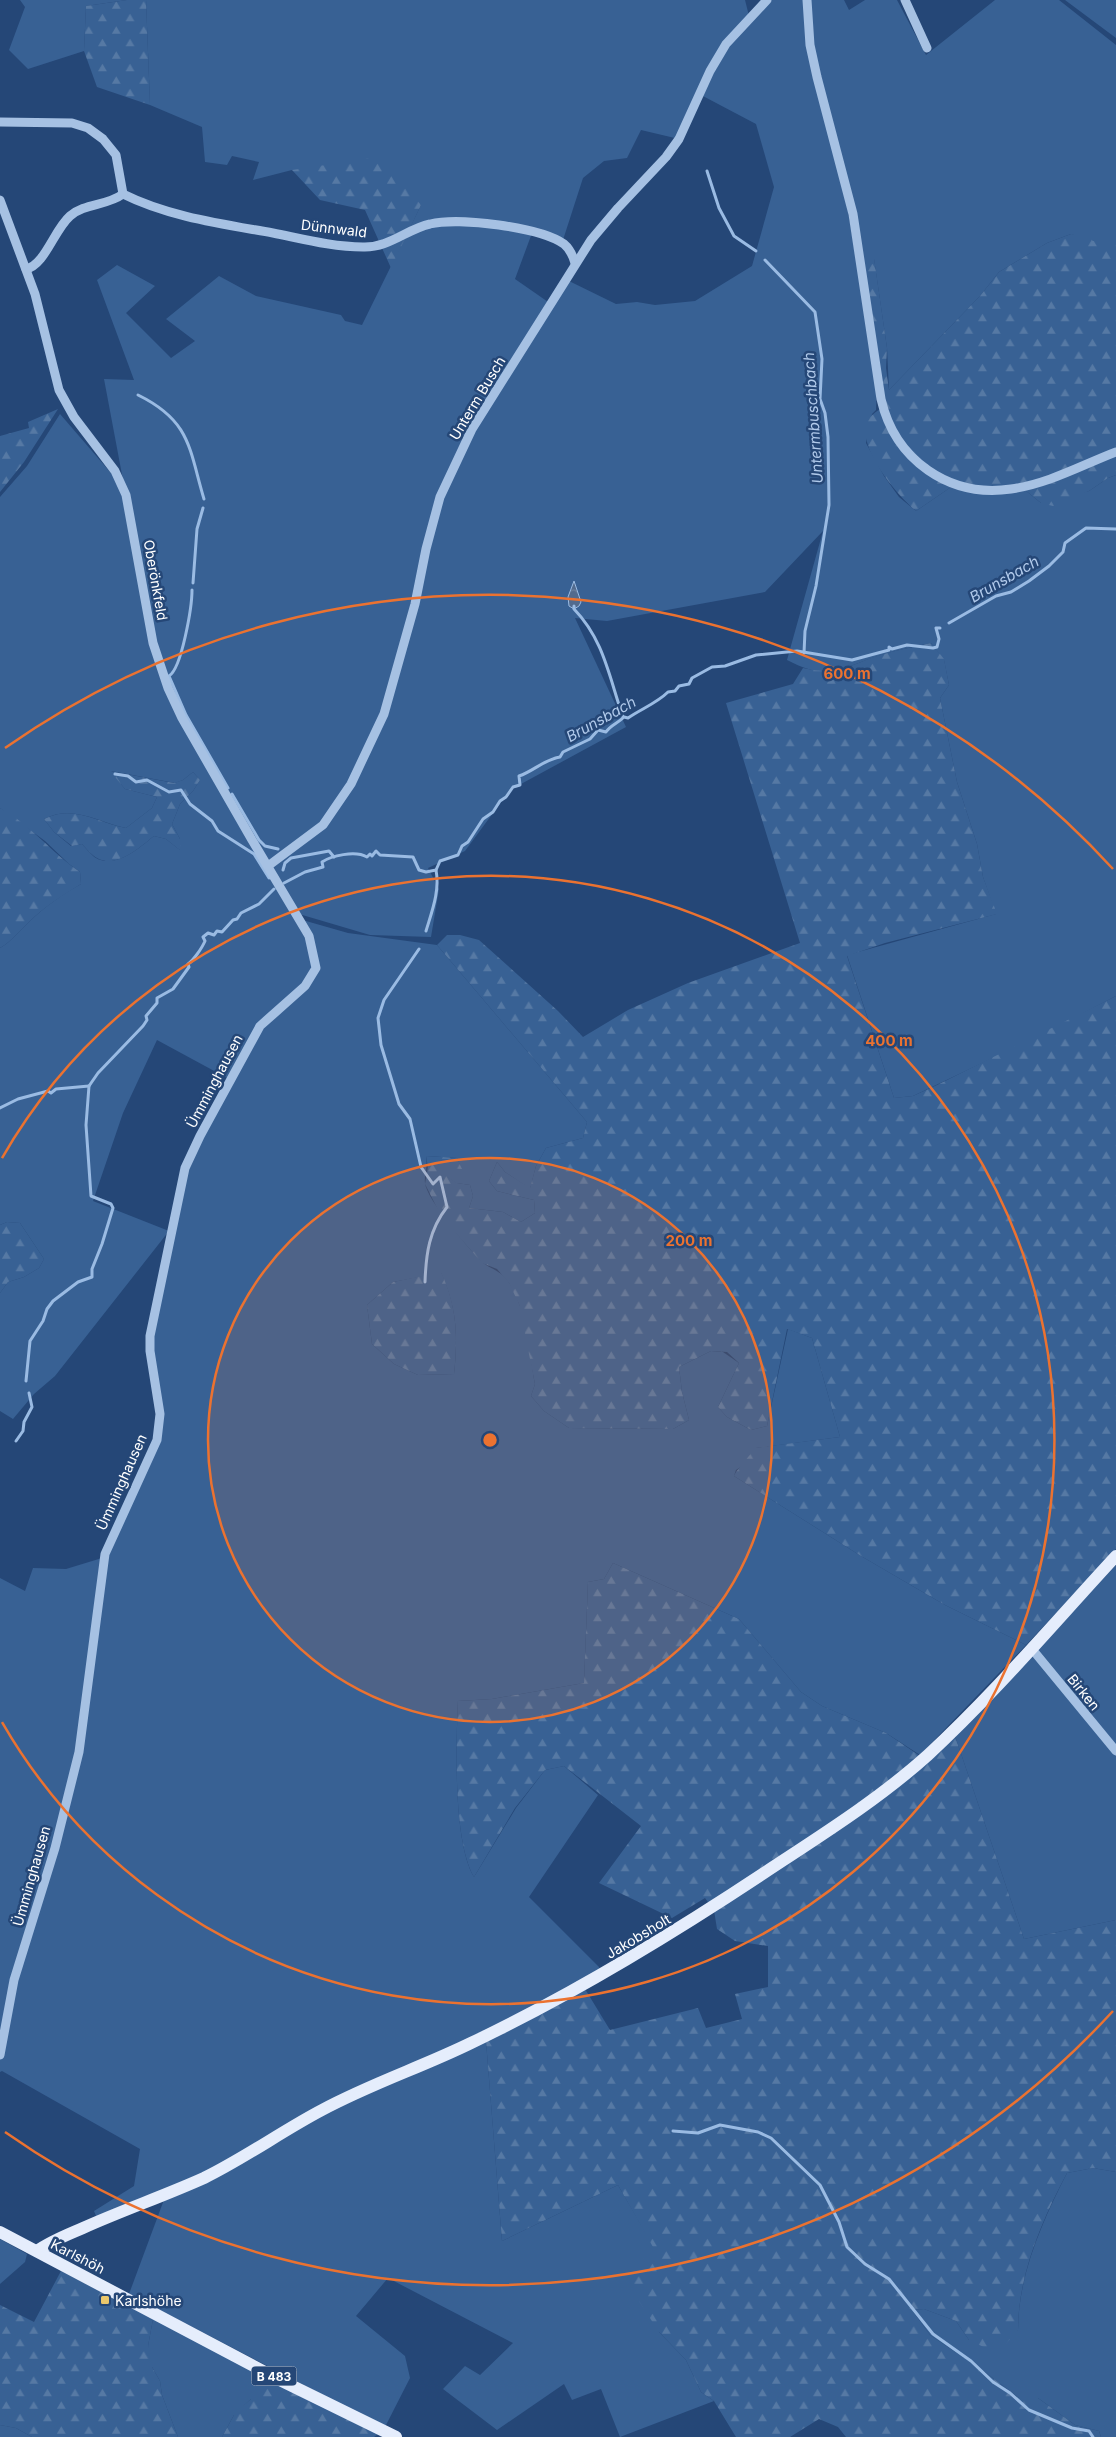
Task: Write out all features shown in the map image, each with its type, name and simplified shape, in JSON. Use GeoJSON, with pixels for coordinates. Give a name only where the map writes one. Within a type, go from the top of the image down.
{"type":"FeatureCollection","features":[{"type":"Feature","properties":{"kind":"main road","name":"Jakobsholt"},"geometry":{"type":"LineString","coordinates":[[142,2203],[228,2166],[320,2110],[359,2091],[469,2045],[583,1984],[642,1952],[825,1834],[928,1755],[1032,1649],[1116,1556]]}},
{"type":"Feature","properties":{"kind":"main road","name":"Karlshöh"},"geometry":{"type":"LineString","coordinates":[[142,2203],[50,2242],[37,2251],[396,2437]]}},
{"type":"Feature","properties":{"kind":"main road","name":"B 483"},"geometry":{"type":"LineString","coordinates":[[0,2232],[37,2251]]}},
{"type":"Feature","properties":{"kind":"street","name":"Unterm Busch"},"geometry":{"type":"LineString","coordinates":[[268,866],[323,825],[351,784],[384,714],[416,604],[426,549],[440,497],[472,429],[575,263],[618,208],[666,157],[679,139],[710,72],[726,44],[767,0]]}},
{"type":"Feature","properties":{"kind":"street"},"geometry":{"type":"LineString","coordinates":[[807,0],[810,45],[853,214],[881,399],[888,424],[898,443],[912,458],[933,475],[971,489],[989,491],[1026,486],[1116,452]]}},
{"type":"Feature","properties":{"kind":"street"},"geometry":{"type":"LineString","coordinates":[[905,0],[927,48]]}},
{"type":"Feature","properties":{"kind":"street"},"geometry":{"type":"LineString","coordinates":[[0,122],[72,123],[88,128],[103,140],[116,155],[123,194],[109,203],[84,208],[70,216],[54,236],[39,261],[26,269]]}},
{"type":"Feature","properties":{"kind":"street","name":"Dünnwald"},"geometry":{"type":"LineString","coordinates":[[123,194],[159,209],[239,227],[348,246],[378,246],[436,222],[457,220],[490,224],[532,233],[562,243],[574,256],[575,263]]}},
{"type":"Feature","properties":{"kind":"street","name":"Oberönkfeld"},"geometry":{"type":"LineString","coordinates":[[0,200],[35,294],[59,390],[74,417],[115,471],[126,495],[153,643],[168,688],[182,718],[309,936],[315,955]]}},
{"type":"Feature","properties":{"kind":"street","name":"Ümminghausen"},"geometry":{"type":"LineString","coordinates":[[0,2055],[14,1980],[55,1848],[79,1752],[105,1554],[157,1440],[160,1414],[150,1351],[150,1336],[185,1168],[200,1136],[260,1026],[314,975],[316,968],[315,955]]}},
{"type":"Feature","properties":{"kind":"street","name":"Birken"},"geometry":{"type":"LineString","coordinates":[[1032,1649],[1116,1751]]}},
{"type":"Feature","properties":{"kind":"green space"},"geometry":{"type":"Polygon","coordinates":[[[20,0],[127,0],[86,6],[84,51],[28,69],[9,50],[25,7],[20,0]]]}},
{"type":"Feature","properties":{"kind":"green space"},"geometry":{"type":"Polygon","coordinates":[[[127,0],[146,0],[150,105],[97,87],[84,51],[86,6],[127,0]]]}},
{"type":"Feature","properties":{"kind":"green space"},"geometry":{"type":"Polygon","coordinates":[[[146,0],[745,0],[749,16],[721,47],[679,139],[641,130],[627,158],[604,161],[583,178],[562,243],[532,233],[515,279],[551,304],[472,429],[440,497],[384,714],[351,784],[323,825],[268,866],[168,688],[142,581],[104,379],[134,380],[97,280],[117,265],[155,286],[126,313],[171,358],[195,341],[166,319],[219,276],[256,296],[341,315],[345,321],[362,325],[421,205],[292,170],[253,180],[259,162],[232,156],[227,165],[205,162],[202,127],[150,105],[146,0]]]}},
{"type":"Feature","properties":{"kind":"green space"},"geometry":{"type":"Polygon","coordinates":[[[771,0],[805,0],[845,193],[877,384],[876,410],[872,414],[866,443],[884,476],[899,497],[916,511],[951,487],[982,493],[1025,490],[1041,503],[1089,491],[1116,475],[1116,996],[1039,1036],[913,1096],[894,1098],[847,955],[996,914],[983,877],[977,844],[957,782],[940,698],[949,685],[944,660],[931,643],[889,653],[831,671],[812,670],[787,660],[823,531],[765,592],[607,621],[575,618],[626,727],[510,790],[465,851],[428,868],[439,889],[431,937],[370,935],[299,914],[272,866],[325,827],[388,715],[442,499],[475,428],[569,281],[616,304],[637,302],[655,305],[695,301],[752,266],[774,187],[756,124],[701,95],[729,45],[771,0]]]}},
{"type":"Feature","properties":{"kind":"green space"},"geometry":{"type":"Polygon","coordinates":[[[809,0],[844,0],[849,10],[865,0],[897,0],[926,55],[995,0],[1059,0],[1116,45],[1116,241],[1093,241],[1071,234],[1047,243],[999,272],[980,296],[889,390],[887,348],[874,259],[860,249],[812,44],[809,0]]]}},
{"type":"Feature","properties":{"kind":"green space"},"geometry":{"type":"Polygon","coordinates":[[[1065,0],[1116,0],[1116,38],[1065,0]]]}},
{"type":"Feature","properties":{"kind":"green space"},"geometry":{"type":"Polygon","coordinates":[[[372,158],[395,172],[421,205],[391,268],[365,210],[320,200],[292,170],[372,158]]]}},
{"type":"Feature","properties":{"kind":"green space"},"geometry":{"type":"Polygon","coordinates":[[[1071,234],[1088,236],[1093,241],[1116,241],[1116,475],[1089,491],[1053,506],[1041,503],[1025,490],[952,484],[951,487],[916,511],[884,476],[874,460],[868,444],[866,430],[870,417],[883,408],[860,249],[866,247],[874,258],[887,348],[886,368],[889,390],[980,296],[999,272],[1047,243],[1071,234]]]}},
{"type":"Feature","properties":{"kind":"green space"},"geometry":{"type":"Polygon","coordinates":[[[58,409],[24,462],[0,492],[0,436],[29,428],[28,422],[58,409]]]}},
{"type":"Feature","properties":{"kind":"green space"},"geometry":{"type":"Polygon","coordinates":[[[60,414],[117,480],[124,496],[157,667],[179,718],[250,841],[308,936],[315,968],[313,975],[317,964],[314,946],[299,919],[348,933],[437,945],[587,1122],[583,1138],[546,1148],[536,1166],[530,1189],[505,1172],[497,1162],[489,1181],[497,1191],[534,1200],[535,1213],[521,1222],[503,1212],[469,1208],[473,1196],[470,1185],[456,1183],[447,1177],[448,1167],[461,1168],[457,1158],[426,1156],[425,1183],[427,1191],[448,1223],[483,1263],[503,1275],[516,1295],[527,1332],[535,1384],[531,1396],[544,1411],[569,1428],[673,1429],[689,1420],[682,1392],[679,1367],[711,1351],[723,1352],[739,1363],[718,1407],[727,1417],[751,1430],[767,1426],[788,1329],[812,1338],[840,1437],[756,1448],[745,1464],[736,1470],[734,1476],[861,1556],[945,1605],[1026,1645],[920,1755],[886,1733],[822,1706],[801,1692],[739,1619],[613,1563],[604,1579],[588,1582],[584,1683],[492,1699],[458,1701],[457,1719],[459,1817],[467,1861],[474,1877],[516,1808],[545,1770],[564,1766],[598,1795],[529,1897],[599,1967],[600,1971],[590,1981],[469,2045],[359,2091],[320,2111],[249,2154],[203,2178],[98,2221],[94,2211],[134,2186],[140,2149],[2,2071],[0,2072],[0,1578],[25,1591],[33,1568],[66,1569],[102,1558],[98,1595],[108,1544],[157,1440],[160,1414],[150,1351],[150,1336],[185,1168],[200,1136],[260,1026],[299,991],[259,1025],[229,1079],[157,1040],[123,1113],[93,1201],[169,1231],[55,1376],[34,1394],[13,1419],[0,1411],[0,1293],[8,1282],[24,1277],[39,1268],[44,1259],[20,1223],[7,1222],[0,1225],[0,948],[47,906],[81,884],[80,872],[45,841],[0,808],[0,497],[27,466],[60,414]],[[111,771],[125,789],[157,797],[152,808],[126,828],[75,814],[54,815],[44,819],[54,832],[71,846],[82,844],[94,857],[104,861],[127,856],[154,836],[166,839],[180,850],[180,839],[172,824],[180,804],[193,791],[200,780],[193,772],[183,780],[175,783],[111,771]],[[441,1273],[393,1282],[367,1305],[372,1344],[394,1364],[418,1375],[454,1374],[455,1322],[450,1298],[441,1273]]]}},
{"type":"Feature","properties":{"kind":"green space"},"geometry":{"type":"Polygon","coordinates":[[[931,643],[944,659],[949,685],[940,698],[957,782],[977,844],[983,877],[997,914],[885,943],[847,956],[894,1098],[913,1096],[937,1085],[1116,996],[1116,1549],[1026,1645],[945,1605],[861,1556],[734,1476],[755,1448],[840,1437],[812,1338],[787,1329],[767,1426],[751,1430],[727,1417],[718,1407],[739,1363],[727,1352],[711,1351],[679,1367],[682,1392],[689,1420],[673,1429],[569,1428],[544,1411],[531,1396],[535,1384],[519,1304],[509,1283],[497,1269],[482,1263],[441,1216],[425,1184],[428,1167],[426,1156],[457,1158],[462,1169],[448,1168],[448,1177],[457,1183],[470,1185],[473,1196],[469,1208],[503,1212],[521,1222],[535,1213],[534,1200],[497,1191],[489,1181],[497,1162],[505,1172],[530,1188],[536,1166],[546,1148],[583,1138],[587,1122],[437,945],[447,935],[460,935],[479,940],[558,1011],[583,1037],[628,1010],[688,983],[800,943],[726,703],[793,684],[803,668],[824,671],[840,669],[902,649],[931,643]]]}},
{"type":"Feature","properties":{"kind":"green space"},"geometry":{"type":"Polygon","coordinates":[[[110,771],[174,783],[183,780],[193,772],[200,780],[193,791],[180,804],[172,824],[180,839],[181,851],[166,839],[154,836],[127,856],[112,861],[104,861],[95,857],[82,844],[72,846],[54,832],[44,819],[65,813],[75,814],[126,828],[152,808],[157,797],[125,789],[110,771]]]}},
{"type":"Feature","properties":{"kind":"green space"},"geometry":{"type":"Polygon","coordinates":[[[0,808],[22,822],[80,872],[81,884],[41,911],[0,948],[0,808]]]}},
{"type":"Feature","properties":{"kind":"green space"},"geometry":{"type":"Polygon","coordinates":[[[7,1222],[20,1223],[44,1259],[39,1268],[24,1277],[8,1282],[0,1293],[0,1225],[7,1222]]]}},
{"type":"Feature","properties":{"kind":"green space"},"geometry":{"type":"Polygon","coordinates":[[[441,1272],[450,1297],[455,1322],[454,1374],[418,1375],[394,1364],[372,1344],[367,1305],[393,1282],[441,1272]]]}},
{"type":"Feature","properties":{"kind":"green space"},"geometry":{"type":"Polygon","coordinates":[[[613,1563],[739,1619],[801,1692],[822,1706],[886,1733],[929,1762],[955,1736],[1024,1939],[1116,1920],[1116,2172],[1093,2168],[1067,2173],[1033,2248],[1022,2289],[1018,2330],[1005,2345],[992,2351],[969,2340],[956,2321],[924,2309],[912,2310],[930,2335],[981,2369],[1019,2398],[1038,2398],[1075,2425],[1099,2431],[1101,2437],[846,2437],[838,2427],[819,2419],[790,2437],[736,2437],[714,2401],[701,2392],[686,2360],[659,2332],[626,2281],[653,2247],[618,2185],[502,2241],[486,2041],[585,1989],[610,2030],[698,2008],[706,2028],[742,2019],[735,1994],[768,1987],[768,1946],[735,1941],[717,1929],[714,1910],[705,1898],[672,1918],[599,1883],[641,1826],[564,1766],[545,1770],[515,1808],[474,1877],[467,1861],[462,1840],[457,1792],[458,1701],[492,1699],[584,1683],[588,1582],[604,1579],[613,1563]]]}},
{"type":"Feature","properties":{"kind":"green space"},"geometry":{"type":"Polygon","coordinates":[[[1116,1565],[1116,1920],[1024,1939],[955,1736],[1116,1565]]]}},
{"type":"Feature","properties":{"kind":"green space"},"geometry":{"type":"Polygon","coordinates":[[[486,2041],[502,2241],[618,2185],[654,2247],[659,2332],[686,2360],[701,2392],[714,2401],[620,2437],[601,2389],[572,2400],[564,2384],[497,2430],[443,2389],[465,2366],[480,2375],[513,2343],[388,2278],[356,2316],[405,2356],[410,2378],[385,2427],[129,2294],[165,2197],[321,2112],[486,2041]]]}},
{"type":"Feature","properties":{"kind":"green space"},"geometry":{"type":"Polygon","coordinates":[[[1093,2168],[1116,2172],[1116,2437],[1101,2437],[1099,2431],[1075,2425],[1038,2398],[1019,2398],[981,2369],[930,2335],[912,2310],[924,2309],[956,2321],[969,2340],[1018,2330],[1019,2309],[1027,2269],[1049,2210],[1067,2173],[1093,2168]]]}},
{"type":"Feature","properties":{"kind":"green space"},"geometry":{"type":"Polygon","coordinates":[[[0,2239],[27,2254],[25,2262],[0,2284],[0,2239]]]}},
{"type":"Feature","properties":{"kind":"green space"},"geometry":{"type":"Polygon","coordinates":[[[61,2271],[153,2319],[148,2346],[155,2359],[152,2367],[160,2381],[162,2395],[178,2437],[32,2437],[16,2428],[0,2425],[0,2305],[34,2322],[61,2271]]]}},
{"type":"Feature","properties":{"kind":"green space"},"geometry":{"type":"Polygon","coordinates":[[[153,2319],[264,2376],[251,2399],[234,2415],[222,2437],[178,2437],[162,2395],[160,2381],[152,2367],[148,2346],[153,2319]]]}},
{"type":"Feature","properties":{"kind":"green space"},"geometry":{"type":"Polygon","coordinates":[[[264,2376],[378,2434],[374,2437],[222,2437],[234,2415],[234,2409],[244,2405],[251,2399],[249,2392],[264,2376]]]}},
{"type":"Feature","properties":{"kind":"green space"},"geometry":{"type":"Polygon","coordinates":[[[0,2425],[16,2428],[32,2437],[0,2437],[0,2425]]]}},
{"type":"Feature","properties":{"kind":"water"},"geometry":{"type":"Polygon","coordinates":[[[574,581],[581,602],[574,609],[569,606],[568,597],[574,581]]]}},
{"type":"Feature","properties":{"kind":"waterway","name":"Untermbuschbach"},"geometry":{"type":"LineString","coordinates":[[707,171],[719,208],[734,236],[756,251]]}},
{"type":"Feature","properties":{"kind":"waterway","name":"Untermbuschbach"},"geometry":{"type":"LineString","coordinates":[[765,260],[815,312],[822,359],[820,399],[825,413],[828,437],[829,505],[816,586],[805,631],[804,653]]}},
{"type":"Feature","properties":{"kind":"waterway"},"geometry":{"type":"LineString","coordinates":[[138,395],[169,415],[178,426],[190,451],[204,499]]}},
{"type":"Feature","properties":{"kind":"waterway"},"geometry":{"type":"LineString","coordinates":[[193,583],[197,529],[203,508]]}},
{"type":"Feature","properties":{"kind":"waterway","name":"Brunsbach"},"geometry":{"type":"LineString","coordinates":[[949,623],[996,596],[1011,592],[1029,581],[1049,566],[1063,552],[1065,543],[1086,528],[1116,529]]}},
{"type":"Feature","properties":{"kind":"waterway"},"geometry":{"type":"LineString","coordinates":[[192,590],[182,649],[174,671],[169,676],[186,715],[228,788]]}},
{"type":"Feature","properties":{"kind":"waterway"},"geometry":{"type":"LineString","coordinates":[[574,606],[574,609],[584,621],[599,646],[623,717]]}},
{"type":"Feature","properties":{"kind":"waterway","name":"Brunsbach"},"geometry":{"type":"LineString","coordinates":[[284,883],[305,872],[323,867],[322,862],[331,858],[350,854],[367,857],[370,854],[372,856],[376,851],[380,855],[413,857],[419,870],[426,872],[436,870],[440,861],[458,855],[462,846],[468,842],[483,819],[493,812],[513,787],[520,785],[519,776],[560,757],[563,752],[590,739],[598,730],[606,732],[624,717],[628,718],[654,703],[668,692],[675,691],[679,686],[689,684],[692,678],[712,667],[725,666],[756,655],[797,651],[852,660],[889,650],[889,647],[892,649],[907,645],[933,648],[937,647],[939,639],[936,628],[940,628]]}},
{"type":"Feature","properties":{"kind":"waterway"},"geometry":{"type":"LineString","coordinates":[[115,774],[128,776],[136,782],[147,780],[169,792],[181,790],[190,804],[212,821],[218,831],[254,854],[269,878]]}},
{"type":"Feature","properties":{"kind":"waterway"},"geometry":{"type":"LineString","coordinates":[[232,794],[259,840],[265,846],[278,849]]}},
{"type":"Feature","properties":{"kind":"waterway"},"geometry":{"type":"LineString","coordinates":[[283,870],[285,863],[291,858],[329,851],[334,857]]}},
{"type":"Feature","properties":{"kind":"waterway"},"geometry":{"type":"LineString","coordinates":[[426,931],[436,893],[436,870]]}},
{"type":"Feature","properties":{"kind":"waterway"},"geometry":{"type":"LineString","coordinates":[[26,1381],[30,1341],[53,1301],[78,1282],[92,1277],[92,1269],[113,1208],[111,1204],[91,1196],[86,1125],[89,1086],[98,1073],[143,1026],[147,1020],[146,1016],[157,1003],[157,998],[173,989],[189,967],[188,964],[202,947],[205,941],[203,937],[208,933],[214,935],[217,931],[222,932],[241,913],[259,904],[274,889]]}},
{"type":"Feature","properties":{"kind":"waterway"},"geometry":{"type":"LineString","coordinates":[[419,949],[384,1000],[378,1018],[381,1045],[399,1104],[410,1119],[421,1167],[433,1184],[440,1177],[447,1207],[432,1233],[426,1262],[425,1282]]}},
{"type":"Feature","properties":{"kind":"waterway"},"geometry":{"type":"LineString","coordinates":[[0,1108],[18,1099],[48,1091],[51,1093],[56,1089],[89,1086]]}},
{"type":"Feature","properties":{"kind":"waterway"},"geometry":{"type":"LineString","coordinates":[[16,1441],[23,1431],[24,1422],[32,1407],[29,1393]]}},
{"type":"Feature","properties":{"kind":"waterway"},"geometry":{"type":"LineString","coordinates":[[673,2131],[698,2133],[720,2125],[758,2132],[771,2138],[820,2185],[839,2222],[847,2247],[865,2264],[889,2279],[933,2334],[971,2361],[993,2382],[1010,2393],[1029,2410],[1072,2428],[1089,2431],[1093,2437]]}},
{"type":"Feature","properties":{"kind":"place","name":"Karlshöhe"},"geometry":{"type":"Point","coordinates":[105,2300]}}]}
